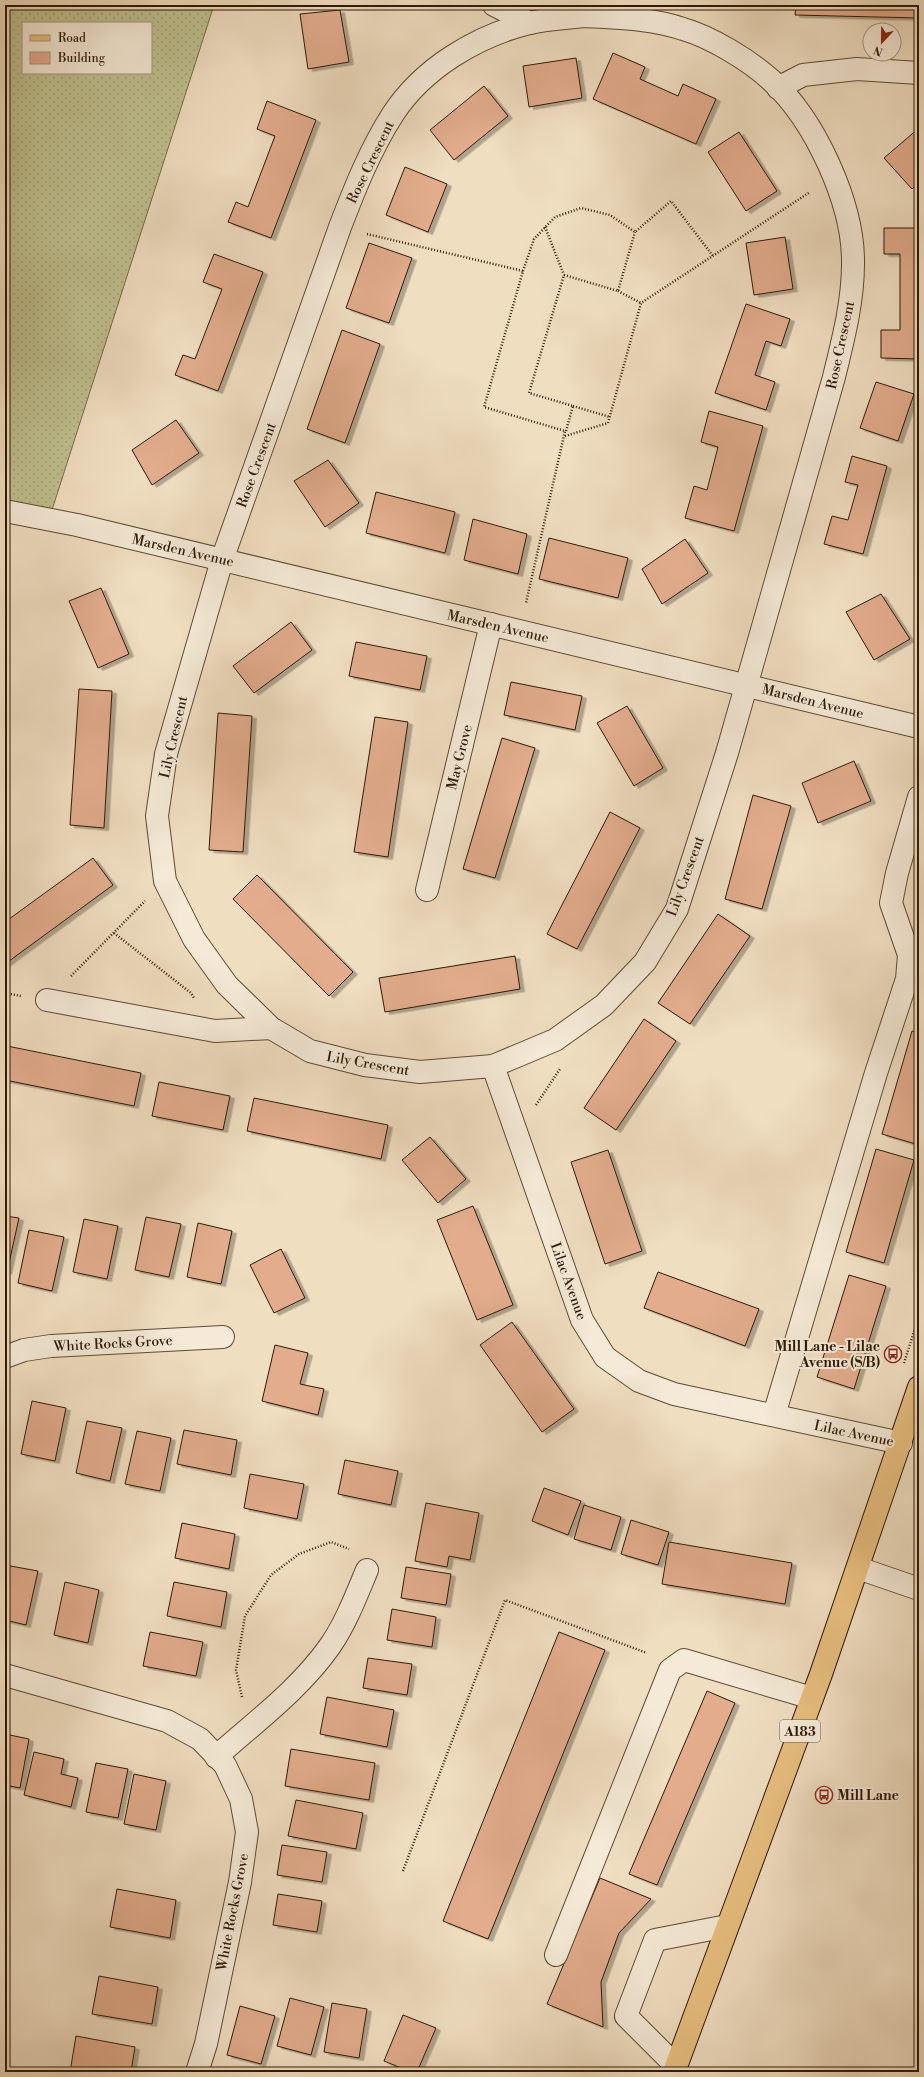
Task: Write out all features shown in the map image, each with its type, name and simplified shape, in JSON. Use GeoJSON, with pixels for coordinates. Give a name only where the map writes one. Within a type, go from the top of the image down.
{"type":"FeatureCollection","features":[{"type":"Feature","properties":{"kind":"main road","name":"A183"},"geometry":{"type":"LineString","coordinates":[[675,2069],[812,1698],[858,1568],[919,1387]]}},
{"type":"Feature","properties":{"kind":"street"},"geometry":{"type":"LineString","coordinates":[[494,5],[530,23]]}},
{"type":"Feature","properties":{"kind":"street","name":"Rose Crescent"},"geometry":{"type":"LineString","coordinates":[[222,560],[360,174],[376,142],[394,113],[417,86],[444,62],[482,39],[530,23],[584,16],[640,20],[683,28],[726,48],[771,80],[801,116],[830,163],[848,216],[853,263],[848,317],[834,377],[746,685]]}},
{"type":"Feature","properties":{"kind":"street"},"geometry":{"type":"LineString","coordinates":[[778,88],[803,75],[857,69],[919,74]]}},
{"type":"Feature","properties":{"kind":"street","name":"Marsden Avenue"},"geometry":{"type":"LineString","coordinates":[[5,511],[77,525],[919,727]]}},
{"type":"Feature","properties":{"kind":"street","name":"Lily Crescent"},"geometry":{"type":"LineString","coordinates":[[222,560],[166,754],[157,816],[165,881],[194,939],[227,985],[271,1028],[310,1051],[365,1065],[420,1072],[493,1066],[555,1040],[604,1005],[645,962],[677,909],[727,753],[746,685]]}},
{"type":"Feature","properties":{"kind":"street","name":"May Grove"},"geometry":{"type":"LineString","coordinates":[[427,890],[491,624]]}},
{"type":"Feature","properties":{"kind":"street"},"geometry":{"type":"LineString","coordinates":[[774,1416],[876,1073],[907,979],[908,955],[891,903],[896,872],[919,797]]}},
{"type":"Feature","properties":{"kind":"street"},"geometry":{"type":"LineString","coordinates":[[47,1000],[215,1032],[271,1028]]}},
{"type":"Feature","properties":{"kind":"street","name":"Lilac Avenue"},"geometry":{"type":"LineString","coordinates":[[493,1066],[582,1320],[605,1357],[638,1381],[674,1394],[901,1443]]}},
{"type":"Feature","properties":{"kind":"street","name":"White Rocks Grove"},"geometry":{"type":"LineString","coordinates":[[5,1356],[24,1350],[51,1346],[223,1337]]}},
{"type":"Feature","properties":{"kind":"street"},"geometry":{"type":"LineString","coordinates":[[858,1568],[919,1589]]}},
{"type":"Feature","properties":{"kind":"street"},"geometry":{"type":"LineString","coordinates":[[216,1756],[292,1690],[330,1646],[352,1608],[367,1570]]}},
{"type":"Feature","properties":{"kind":"street"},"geometry":{"type":"LineString","coordinates":[[556,1955],[670,1670],[676,1664],[684,1660],[812,1698]]}},
{"type":"Feature","properties":{"kind":"street","name":"White Rocks Grove"},"geometry":{"type":"LineString","coordinates":[[5,1675],[167,1721],[200,1739],[225,1765],[241,1799],[247,1832],[240,1882],[206,2044],[197,2072]]}},
{"type":"Feature","properties":{"kind":"street"},"geometry":{"type":"LineString","coordinates":[[675,2069],[626,2016],[655,1940],[727,1926]]}},
{"type":"Feature","properties":{"kind":"path"},"geometry":{"type":"LineString","coordinates":[[565,436],[608,423],[641,303],[834,176]]}},
{"type":"Feature","properties":{"kind":"path"},"geometry":{"type":"LineString","coordinates":[[618,291],[635,232],[670,201],[713,256]]}},
{"type":"Feature","properties":{"kind":"path"},"geometry":{"type":"LineString","coordinates":[[565,436],[566,431],[484,407],[523,271],[534,239],[555,217],[581,208],[610,215],[635,232]]}},
{"type":"Feature","properties":{"kind":"path"},"geometry":{"type":"LineString","coordinates":[[340,227],[523,271]]}},
{"type":"Feature","properties":{"kind":"path"},"geometry":{"type":"LineString","coordinates":[[545,227],[564,275],[528,393],[610,417]]}},
{"type":"Feature","properties":{"kind":"path"},"geometry":{"type":"LineString","coordinates":[[564,275],[618,291],[641,303]]}},
{"type":"Feature","properties":{"kind":"path"},"geometry":{"type":"LineString","coordinates":[[519,631],[572,406]]}},
{"type":"Feature","properties":{"kind":"path"},"geometry":{"type":"LineString","coordinates":[[47,1000],[165,881]]}},
{"type":"Feature","properties":{"kind":"path"},"geometry":{"type":"LineString","coordinates":[[114,933],[191,993],[215,1032]]}},
{"type":"Feature","properties":{"kind":"path"},"geometry":{"type":"LineString","coordinates":[[248,1728],[236,1670],[246,1616],[272,1575],[299,1554],[330,1542],[360,1553],[367,1570]]}},
{"type":"Feature","properties":{"kind":"path"},"geometry":{"type":"LineString","coordinates":[[403,1871],[505,1600],[676,1664]]}},
{"type":"Feature","properties":{"kind":"green space"},"geometry":{"type":"Polygon","coordinates":[[[5,5],[214,5],[51,513],[5,504],[5,5]]]}},
{"type":"Feature","properties":{"kind":"building"},"geometry":{"type":"Polygon","coordinates":[[[796,5],[919,5],[919,18],[795,15],[796,5]]]}},
{"type":"Feature","properties":{"kind":"building"},"geometry":{"type":"Polygon","coordinates":[[[340,10],[349,62],[308,69],[300,14],[340,10]]]}},
{"type":"Feature","properties":{"kind":"building"},"geometry":{"type":"Polygon","coordinates":[[[613,53],[645,67],[640,79],[678,96],[683,84],[716,99],[696,144],[593,99],[613,53]]]}},
{"type":"Feature","properties":{"kind":"building"},"geometry":{"type":"Polygon","coordinates":[[[576,58],[582,98],[529,107],[523,66],[576,58]]]}},
{"type":"Feature","properties":{"kind":"building"},"geometry":{"type":"Polygon","coordinates":[[[484,86],[508,116],[454,160],[430,130],[484,86]]]}},
{"type":"Feature","properties":{"kind":"building"},"geometry":{"type":"Polygon","coordinates":[[[267,101],[316,120],[271,238],[228,222],[236,202],[248,207],[275,136],[257,129],[267,101]]]}},
{"type":"Feature","properties":{"kind":"building"},"geometry":{"type":"Polygon","coordinates":[[[919,128],[919,182],[912,189],[884,158],[919,128]]]}},
{"type":"Feature","properties":{"kind":"building"},"geometry":{"type":"Polygon","coordinates":[[[739,132],[777,191],[746,211],[708,152],[739,132]]]}},
{"type":"Feature","properties":{"kind":"building"},"geometry":{"type":"Polygon","coordinates":[[[405,167],[447,184],[428,232],[386,215],[405,167]]]}},
{"type":"Feature","properties":{"kind":"building"},"geometry":{"type":"Polygon","coordinates":[[[884,228],[919,228],[919,359],[881,358],[881,330],[900,330],[900,254],[884,254],[884,228]]]}},
{"type":"Feature","properties":{"kind":"building"},"geometry":{"type":"Polygon","coordinates":[[[785,237],[793,289],[754,295],[746,243],[785,237]]]}},
{"type":"Feature","properties":{"kind":"building"},"geometry":{"type":"Polygon","coordinates":[[[369,243],[412,258],[389,323],[346,308],[369,243]]]}},
{"type":"Feature","properties":{"kind":"building"},"geometry":{"type":"Polygon","coordinates":[[[214,254],[263,272],[218,391],[175,375],[183,355],[195,359],[222,289],[203,282],[214,254]]]}},
{"type":"Feature","properties":{"kind":"building"},"geometry":{"type":"Polygon","coordinates":[[[746,304],[790,319],[781,346],[766,341],[755,375],[775,382],[766,410],[715,393],[746,304]]]}},
{"type":"Feature","properties":{"kind":"building"},"geometry":{"type":"Polygon","coordinates":[[[342,330],[380,344],[345,443],[307,429],[342,330]]]}},
{"type":"Feature","properties":{"kind":"building"},"geometry":{"type":"Polygon","coordinates":[[[876,382],[914,394],[898,441],[860,428],[876,382]]]}},
{"type":"Feature","properties":{"kind":"building"},"geometry":{"type":"Polygon","coordinates":[[[709,411],[763,426],[734,531],[685,518],[694,486],[707,490],[718,447],[701,442],[709,411]]]}},
{"type":"Feature","properties":{"kind":"building"},"geometry":{"type":"Polygon","coordinates":[[[176,420],[199,453],[152,485],[132,450],[176,420]]]}},
{"type":"Feature","properties":{"kind":"building"},"geometry":{"type":"Polygon","coordinates":[[[852,456],[887,466],[863,554],[824,544],[832,516],[848,520],[858,485],[845,482],[852,456]]]}},
{"type":"Feature","properties":{"kind":"building"},"geometry":{"type":"Polygon","coordinates":[[[328,460],[359,503],[325,527],[294,481],[328,460]]]}},
{"type":"Feature","properties":{"kind":"building"},"geometry":{"type":"Polygon","coordinates":[[[376,492],[455,512],[445,553],[366,533],[376,492]]]}},
{"type":"Feature","properties":{"kind":"building"},"geometry":{"type":"Polygon","coordinates":[[[473,519],[527,534],[518,574],[464,560],[473,519]]]}},
{"type":"Feature","properties":{"kind":"building"},"geometry":{"type":"Polygon","coordinates":[[[549,538],[628,558],[618,598],[539,579],[549,538]]]}},
{"type":"Feature","properties":{"kind":"building"},"geometry":{"type":"Polygon","coordinates":[[[685,539],[708,573],[662,604],[642,569],[685,539]]]}},
{"type":"Feature","properties":{"kind":"building"},"geometry":{"type":"Polygon","coordinates":[[[101,588],[129,654],[98,668],[69,601],[101,588]]]}},
{"type":"Feature","properties":{"kind":"building"},"geometry":{"type":"Polygon","coordinates":[[[881,594],[910,639],[874,660],[846,612],[881,594]]]}},
{"type":"Feature","properties":{"kind":"building"},"geometry":{"type":"Polygon","coordinates":[[[291,622],[312,650],[254,693],[233,666],[291,622]]]}},
{"type":"Feature","properties":{"kind":"building"},"geometry":{"type":"Polygon","coordinates":[[[356,642],[427,656],[420,690],[349,676],[356,642]]]}},
{"type":"Feature","properties":{"kind":"building"},"geometry":{"type":"Polygon","coordinates":[[[511,682],[582,696],[575,730],[504,715],[511,682]]]}},
{"type":"Feature","properties":{"kind":"building"},"geometry":{"type":"Polygon","coordinates":[[[79,689],[112,691],[104,828],[70,825],[79,689]]]}},
{"type":"Feature","properties":{"kind":"building"},"geometry":{"type":"Polygon","coordinates":[[[627,706],[663,768],[634,786],[597,723],[627,706]]]}},
{"type":"Feature","properties":{"kind":"building"},"geometry":{"type":"Polygon","coordinates":[[[218,713],[252,716],[243,852],[209,850],[218,713]]]}},
{"type":"Feature","properties":{"kind":"building"},"geometry":{"type":"Polygon","coordinates":[[[375,717],[408,722],[388,857],[354,852],[375,717]]]}},
{"type":"Feature","properties":{"kind":"building"},"geometry":{"type":"Polygon","coordinates":[[[502,738],[535,748],[495,878],[463,869],[502,738]]]}},
{"type":"Feature","properties":{"kind":"building"},"geometry":{"type":"Polygon","coordinates":[[[854,761],[871,801],[818,823],[802,783],[854,761]]]}},
{"type":"Feature","properties":{"kind":"building"},"geometry":{"type":"Polygon","coordinates":[[[753,795],[791,806],[762,909],[725,899],[753,795]]]}},
{"type":"Feature","properties":{"kind":"building"},"geometry":{"type":"Polygon","coordinates":[[[610,812],[640,828],[577,949],[547,934],[610,812]]]}},
{"type":"Feature","properties":{"kind":"building"},"geometry":{"type":"Polygon","coordinates":[[[93,858],[113,885],[5,964],[5,922],[93,858]]]}},
{"type":"Feature","properties":{"kind":"building"},"geometry":{"type":"Polygon","coordinates":[[[257,875],[353,972],[329,996],[233,899],[257,875]]]}},
{"type":"Feature","properties":{"kind":"building"},"geometry":{"type":"Polygon","coordinates":[[[718,914],[750,936],[690,1024],[658,1003],[718,914]]]}},
{"type":"Feature","properties":{"kind":"building"},"geometry":{"type":"Polygon","coordinates":[[[515,956],[520,989],[385,1012],[379,978],[515,956]]]}},
{"type":"Feature","properties":{"kind":"building"},"geometry":{"type":"Polygon","coordinates":[[[644,1019],[676,1041],[616,1130],[584,1108],[644,1019]]]}},
{"type":"Feature","properties":{"kind":"building"},"geometry":{"type":"Polygon","coordinates":[[[912,1031],[919,1033],[919,1145],[882,1134],[912,1031]]]}},
{"type":"Feature","properties":{"kind":"building"},"geometry":{"type":"Polygon","coordinates":[[[7,1046],[141,1073],[134,1106],[5,1080],[7,1046]]]}},
{"type":"Feature","properties":{"kind":"building"},"geometry":{"type":"Polygon","coordinates":[[[159,1082],[230,1096],[223,1130],[152,1116],[159,1082]]]}},
{"type":"Feature","properties":{"kind":"building"},"geometry":{"type":"Polygon","coordinates":[[[254,1098],[388,1125],[381,1159],[247,1131],[254,1098]]]}},
{"type":"Feature","properties":{"kind":"building"},"geometry":{"type":"Polygon","coordinates":[[[430,1137],[466,1179],[438,1203],[402,1160],[430,1137]]]}},
{"type":"Feature","properties":{"kind":"building"},"geometry":{"type":"Polygon","coordinates":[[[876,1149],[914,1160],[884,1263],[846,1252],[876,1149]]]}},
{"type":"Feature","properties":{"kind":"building"},"geometry":{"type":"Polygon","coordinates":[[[608,1150],[642,1251],[605,1264],[571,1162],[608,1150]]]}},
{"type":"Feature","properties":{"kind":"building"},"geometry":{"type":"Polygon","coordinates":[[[473,1206],[513,1305],[477,1320],[437,1220],[473,1206]]]}},
{"type":"Feature","properties":{"kind":"building"},"geometry":{"type":"Polygon","coordinates":[[[5,1216],[19,1218],[7,1272],[5,1271],[5,1216]]]}},
{"type":"Feature","properties":{"kind":"building"},"geometry":{"type":"Polygon","coordinates":[[[146,1217],[181,1224],[169,1277],[135,1270],[146,1217]]]}},
{"type":"Feature","properties":{"kind":"building"},"geometry":{"type":"Polygon","coordinates":[[[84,1219],[118,1226],[107,1279],[73,1272],[84,1219]]]}},
{"type":"Feature","properties":{"kind":"building"},"geometry":{"type":"Polygon","coordinates":[[[198,1223],[232,1231],[221,1284],[187,1277],[198,1223]]]}},
{"type":"Feature","properties":{"kind":"building"},"geometry":{"type":"Polygon","coordinates":[[[29,1230],[64,1237],[52,1291],[18,1283],[29,1230]]]}},
{"type":"Feature","properties":{"kind":"building"},"geometry":{"type":"Polygon","coordinates":[[[281,1249],[305,1298],[274,1313],[250,1265],[281,1249]]]}},
{"type":"Feature","properties":{"kind":"building"},"geometry":{"type":"Polygon","coordinates":[[[658,1272],[759,1309],[745,1346],[644,1308],[658,1272]]]}},
{"type":"Feature","properties":{"kind":"building"},"geometry":{"type":"Polygon","coordinates":[[[849,1275],[886,1286],[854,1389],[817,1377],[849,1275]]]}},
{"type":"Feature","properties":{"kind":"building"},"geometry":{"type":"Polygon","coordinates":[[[512,1322],[574,1409],[542,1432],[480,1345],[512,1322]]]}},
{"type":"Feature","properties":{"kind":"building"},"geometry":{"type":"Polygon","coordinates":[[[275,1345],[308,1353],[300,1384],[324,1389],[318,1415],[262,1401],[275,1345]]]}},
{"type":"Feature","properties":{"kind":"building"},"geometry":{"type":"Polygon","coordinates":[[[32,1401],[66,1408],[55,1461],[21,1454],[32,1401]]]}},
{"type":"Feature","properties":{"kind":"building"},"geometry":{"type":"Polygon","coordinates":[[[87,1421],[122,1428],[110,1481],[76,1473],[87,1421]]]}},
{"type":"Feature","properties":{"kind":"building"},"geometry":{"type":"Polygon","coordinates":[[[184,1430],[237,1440],[231,1475],[177,1464],[184,1430]]]}},
{"type":"Feature","properties":{"kind":"building"},"geometry":{"type":"Polygon","coordinates":[[[137,1431],[171,1438],[160,1491],[125,1484],[137,1431]]]}},
{"type":"Feature","properties":{"kind":"building"},"geometry":{"type":"Polygon","coordinates":[[[345,1460],[398,1471],[391,1505],[338,1494],[345,1460]]]}},
{"type":"Feature","properties":{"kind":"building"},"geometry":{"type":"Polygon","coordinates":[[[250,1474],[304,1484],[297,1519],[244,1508],[250,1474]]]}},
{"type":"Feature","properties":{"kind":"building"},"geometry":{"type":"Polygon","coordinates":[[[544,1488],[581,1501],[568,1535],[532,1521],[544,1488]]]}},
{"type":"Feature","properties":{"kind":"building"},"geometry":{"type":"Polygon","coordinates":[[[426,1503],[479,1513],[470,1560],[449,1556],[447,1567],[415,1561],[426,1503]]]}},
{"type":"Feature","properties":{"kind":"building"},"geometry":{"type":"Polygon","coordinates":[[[584,1505],[621,1517],[611,1550],[574,1539],[584,1505]]]}},
{"type":"Feature","properties":{"kind":"building"},"geometry":{"type":"Polygon","coordinates":[[[631,1520],[669,1532],[658,1565],[621,1554],[631,1520]]]}},
{"type":"Feature","properties":{"kind":"building"},"geometry":{"type":"Polygon","coordinates":[[[182,1523],[235,1534],[229,1569],[175,1558],[182,1523]]]}},
{"type":"Feature","properties":{"kind":"building"},"geometry":{"type":"Polygon","coordinates":[[[669,1542],[792,1563],[785,1604],[662,1584],[669,1542]]]}},
{"type":"Feature","properties":{"kind":"building"},"geometry":{"type":"Polygon","coordinates":[[[5,1565],[38,1571],[26,1625],[5,1620],[5,1565]]]}},
{"type":"Feature","properties":{"kind":"building"},"geometry":{"type":"Polygon","coordinates":[[[406,1567],[451,1574],[446,1605],[401,1598],[406,1567]]]}},
{"type":"Feature","properties":{"kind":"building"},"geometry":{"type":"Polygon","coordinates":[[[65,1582],[99,1590],[88,1643],[54,1635],[65,1582]]]}},
{"type":"Feature","properties":{"kind":"building"},"geometry":{"type":"Polygon","coordinates":[[[174,1582],[227,1592],[221,1627],[167,1616],[174,1582]]]}},
{"type":"Feature","properties":{"kind":"building"},"geometry":{"type":"Polygon","coordinates":[[[392,1609],[436,1617],[432,1647],[387,1640],[392,1609]]]}},
{"type":"Feature","properties":{"kind":"building"},"geometry":{"type":"Polygon","coordinates":[[[150,1632],[203,1642],[196,1676],[143,1666],[150,1632]]]}},
{"type":"Feature","properties":{"kind":"building"},"geometry":{"type":"Polygon","coordinates":[[[559,1632],[605,1650],[488,1939],[443,1921],[559,1632]]]}},
{"type":"Feature","properties":{"kind":"building"},"geometry":{"type":"Polygon","coordinates":[[[368,1658],[412,1664],[407,1695],[363,1688],[368,1658]]]}},
{"type":"Feature","properties":{"kind":"building"},"geometry":{"type":"Polygon","coordinates":[[[707,1691],[735,1703],[657,1885],[629,1874],[707,1691]]]}},
{"type":"Feature","properties":{"kind":"building"},"geometry":{"type":"Polygon","coordinates":[[[327,1697],[394,1710],[387,1747],[320,1734],[327,1697]]]}},
{"type":"Feature","properties":{"kind":"building"},"geometry":{"type":"Polygon","coordinates":[[[5,1734],[29,1739],[20,1788],[5,1785],[5,1734]]]}},
{"type":"Feature","properties":{"kind":"building"},"geometry":{"type":"Polygon","coordinates":[[[291,1749],[375,1763],[369,1800],[285,1786],[291,1749]]]}},
{"type":"Feature","properties":{"kind":"building"},"geometry":{"type":"Polygon","coordinates":[[[34,1752],[64,1759],[61,1774],[78,1778],[71,1807],[24,1795],[34,1752]]]}},
{"type":"Feature","properties":{"kind":"building"},"geometry":{"type":"Polygon","coordinates":[[[96,1763],[128,1769],[118,1818],[86,1812],[96,1763]]]}},
{"type":"Feature","properties":{"kind":"building"},"geometry":{"type":"Polygon","coordinates":[[[134,1774],[166,1781],[156,1830],[124,1824],[134,1774]]]}},
{"type":"Feature","properties":{"kind":"building"},"geometry":{"type":"Polygon","coordinates":[[[296,1800],[363,1813],[356,1849],[288,1836],[296,1800]]]}},
{"type":"Feature","properties":{"kind":"building"},"geometry":{"type":"Polygon","coordinates":[[[282,1845],[327,1852],[322,1882],[277,1875],[282,1845]]]}},
{"type":"Feature","properties":{"kind":"building"},"geometry":{"type":"Polygon","coordinates":[[[600,1878],[651,1899],[619,1933],[601,1982],[603,2027],[547,2004],[600,1878]]]}},
{"type":"Feature","properties":{"kind":"building"},"geometry":{"type":"Polygon","coordinates":[[[117,1889],[176,1900],[170,1938],[110,1927],[117,1889]]]}},
{"type":"Feature","properties":{"kind":"building"},"geometry":{"type":"Polygon","coordinates":[[[278,1894],[322,1901],[317,1932],[273,1925],[278,1894]]]}},
{"type":"Feature","properties":{"kind":"building"},"geometry":{"type":"Polygon","coordinates":[[[99,1976],[158,1987],[152,2024],[92,2014],[99,1976]]]}},
{"type":"Feature","properties":{"kind":"building"},"geometry":{"type":"Polygon","coordinates":[[[290,1998],[324,2007],[311,2055],[277,2046],[290,1998]]]}},
{"type":"Feature","properties":{"kind":"building"},"geometry":{"type":"Polygon","coordinates":[[[332,2003],[367,2009],[359,2058],[324,2052],[332,2003]]]}},
{"type":"Feature","properties":{"kind":"building"},"geometry":{"type":"Polygon","coordinates":[[[240,2006],[275,2016],[261,2064],[227,2055],[240,2006]]]}},
{"type":"Feature","properties":{"kind":"building"},"geometry":{"type":"Polygon","coordinates":[[[403,2015],[436,2028],[417,2072],[411,2072],[384,2061],[403,2015]]]}},
{"type":"Feature","properties":{"kind":"building"},"geometry":{"type":"Polygon","coordinates":[[[76,2036],[135,2047],[131,2072],[70,2072],[76,2036]]]}},
{"type":"Feature","properties":{"kind":"place","name":"Mill Lane - Lilac Avenue (S/B)"},"geometry":{"type":"Point","coordinates":[893,1354]}},
{"type":"Feature","properties":{"kind":"place","name":"Mill Lane"},"geometry":{"type":"Point","coordinates":[824,1795]}}]}
